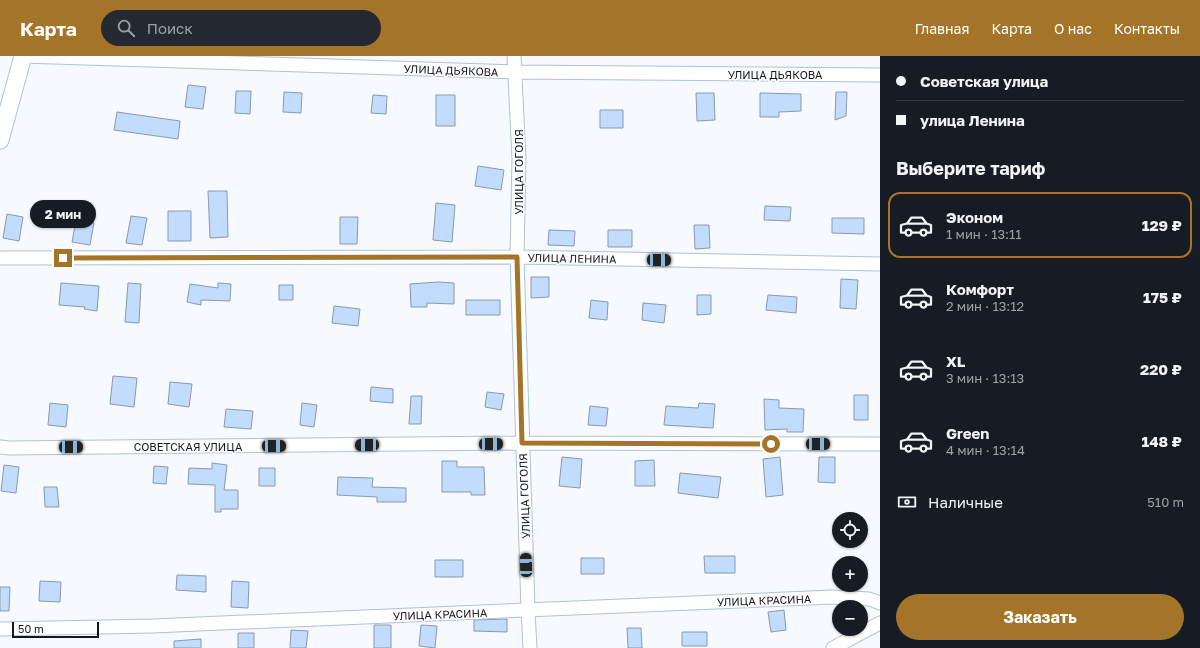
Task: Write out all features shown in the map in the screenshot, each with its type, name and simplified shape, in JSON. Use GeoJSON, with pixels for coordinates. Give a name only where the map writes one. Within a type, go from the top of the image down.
{"type":"FeatureCollection","features":[{"type":"Feature","properties":{"kind":"main road"},"geometry":{"type":"LineString","coordinates":[[0,140],[23,56]]}},
{"type":"Feature","properties":{"kind":"street","name":"УЛИЦА ДЬЯКОВА"},"geometry":{"type":"LineString","coordinates":[[23,56],[514,72],[880,75]]}},
{"type":"Feature","properties":{"kind":"street","name":"УЛИЦА ГОГОЛЯ"},"geometry":{"type":"LineString","coordinates":[[514,56],[519,159],[517,257],[522,443],[530,648]]}},
{"type":"Feature","properties":{"kind":"street","name":"УЛИЦА ЛЕНИНА"},"geometry":{"type":"LineString","coordinates":[[0,258],[517,257],[880,264]]}},
{"type":"Feature","properties":{"kind":"street","name":"СОВЕТСКАЯ УЛИЦА"},"geometry":{"type":"LineString","coordinates":[[0,447],[522,443],[880,444]]}},
{"type":"Feature","properties":{"kind":"street","name":"УЛИЦА КРАСИНА"},"geometry":{"type":"LineString","coordinates":[[0,629],[152,626],[833,597],[869,599],[880,603]]}},
{"type":"Feature","properties":{"kind":"street"},"geometry":{"type":"LineString","coordinates":[[833,648],[880,622]]}},
{"type":"Feature","properties":{"kind":"building"},"geometry":{"type":"Polygon","coordinates":[[[188,85],[206,87],[203,109],[185,107],[188,85]]]}},
{"type":"Feature","properties":{"kind":"building"},"geometry":{"type":"Polygon","coordinates":[[[236,91],[251,91],[250,114],[235,113],[236,91]]]}},
{"type":"Feature","properties":{"kind":"building"},"geometry":{"type":"Polygon","coordinates":[[[284,92],[302,93],[301,113],[283,112],[284,92]]]}},
{"type":"Feature","properties":{"kind":"building"},"geometry":{"type":"Polygon","coordinates":[[[836,92],[847,92],[846,116],[835,120],[836,92]]]}},
{"type":"Feature","properties":{"kind":"building"},"geometry":{"type":"Polygon","coordinates":[[[696,93],[714,93],[715,120],[697,121],[696,93]]]}},
{"type":"Feature","properties":{"kind":"building"},"geometry":{"type":"Polygon","coordinates":[[[760,93],[801,94],[801,111],[779,112],[779,117],[760,117],[760,93]]]}},
{"type":"Feature","properties":{"kind":"building"},"geometry":{"type":"Polygon","coordinates":[[[373,95],[387,96],[386,114],[371,113],[373,95]]]}},
{"type":"Feature","properties":{"kind":"building"},"geometry":{"type":"Polygon","coordinates":[[[436,95],[455,95],[455,126],[436,126],[436,95]]]}},
{"type":"Feature","properties":{"kind":"building"},"geometry":{"type":"Polygon","coordinates":[[[600,110],[623,110],[623,128],[600,128],[600,110]]]}},
{"type":"Feature","properties":{"kind":"building"},"geometry":{"type":"Polygon","coordinates":[[[117,112],[180,121],[178,139],[114,130],[117,112]]]}},
{"type":"Feature","properties":{"kind":"building"},"geometry":{"type":"Polygon","coordinates":[[[478,166],[504,170],[501,190],[475,186],[478,166]]]}},
{"type":"Feature","properties":{"kind":"building"},"geometry":{"type":"Polygon","coordinates":[[[208,191],[227,191],[228,237],[210,238],[208,191]]]}},
{"type":"Feature","properties":{"kind":"building"},"geometry":{"type":"Polygon","coordinates":[[[436,203],[455,205],[452,242],[433,240],[436,203]]]}},
{"type":"Feature","properties":{"kind":"building"},"geometry":{"type":"Polygon","coordinates":[[[765,206],[791,207],[790,221],[764,220],[765,206]]]}},
{"type":"Feature","properties":{"kind":"building"},"geometry":{"type":"Polygon","coordinates":[[[168,211],[191,211],[191,241],[168,241],[168,211]]]}},
{"type":"Feature","properties":{"kind":"building"},"geometry":{"type":"Polygon","coordinates":[[[7,214],[23,217],[19,241],[3,238],[7,214]]]}},
{"type":"Feature","properties":{"kind":"building"},"geometry":{"type":"Polygon","coordinates":[[[131,216],[147,218],[142,245],[126,243],[131,216]]]}},
{"type":"Feature","properties":{"kind":"building"},"geometry":{"type":"Polygon","coordinates":[[[340,217],[358,217],[357,244],[340,244],[340,217]]]}},
{"type":"Feature","properties":{"kind":"building"},"geometry":{"type":"Polygon","coordinates":[[[832,218],[864,218],[864,234],[832,233],[832,218]]]}},
{"type":"Feature","properties":{"kind":"building"},"geometry":{"type":"Polygon","coordinates":[[[76,220],[94,223],[90,245],[72,242],[76,220]]]}},
{"type":"Feature","properties":{"kind":"building"},"geometry":{"type":"Polygon","coordinates":[[[694,225],[709,225],[710,248],[695,249],[694,225]]]}},
{"type":"Feature","properties":{"kind":"building"},"geometry":{"type":"Polygon","coordinates":[[[549,230],[575,231],[574,246],[548,245],[549,230]]]}},
{"type":"Feature","properties":{"kind":"building"},"geometry":{"type":"Polygon","coordinates":[[[608,230],[632,230],[632,247],[608,247],[608,230]]]}},
{"type":"Feature","properties":{"kind":"building"},"geometry":{"type":"Polygon","coordinates":[[[531,277],[549,277],[549,297],[531,298],[531,277]]]}},
{"type":"Feature","properties":{"kind":"building"},"geometry":{"type":"Polygon","coordinates":[[[841,279],[858,280],[856,309],[840,308],[841,279]]]}},
{"type":"Feature","properties":{"kind":"building"},"geometry":{"type":"Polygon","coordinates":[[[438,282],[454,283],[454,304],[427,303],[427,307],[411,307],[410,284],[438,282]]]}},
{"type":"Feature","properties":{"kind":"building"},"geometry":{"type":"Polygon","coordinates":[[[61,283],[99,286],[97,311],[84,309],[85,307],[59,305],[61,283]]]}},
{"type":"Feature","properties":{"kind":"building"},"geometry":{"type":"Polygon","coordinates":[[[128,283],[141,284],[139,323],[125,322],[128,283]]]}},
{"type":"Feature","properties":{"kind":"building"},"geometry":{"type":"Polygon","coordinates":[[[218,283],[231,284],[230,301],[201,300],[201,305],[187,302],[190,284],[218,288],[218,283]]]}},
{"type":"Feature","properties":{"kind":"building"},"geometry":{"type":"Polygon","coordinates":[[[279,285],[293,285],[293,300],[279,300],[279,285]]]}},
{"type":"Feature","properties":{"kind":"building"},"geometry":{"type":"Polygon","coordinates":[[[697,295],[711,295],[711,314],[697,315],[697,295]]]}},
{"type":"Feature","properties":{"kind":"building"},"geometry":{"type":"Polygon","coordinates":[[[768,295],[797,297],[796,313],[766,310],[768,295]]]}},
{"type":"Feature","properties":{"kind":"building"},"geometry":{"type":"Polygon","coordinates":[[[466,300],[500,300],[500,315],[466,315],[466,300]]]}},
{"type":"Feature","properties":{"kind":"building"},"geometry":{"type":"Polygon","coordinates":[[[591,300],[608,302],[607,320],[589,318],[591,300]]]}},
{"type":"Feature","properties":{"kind":"building"},"geometry":{"type":"Polygon","coordinates":[[[643,303],[666,305],[664,323],[642,320],[643,303]]]}},
{"type":"Feature","properties":{"kind":"building"},"geometry":{"type":"Polygon","coordinates":[[[334,306],[360,309],[358,326],[332,323],[334,306]]]}},
{"type":"Feature","properties":{"kind":"building"},"geometry":{"type":"Polygon","coordinates":[[[113,376],[137,378],[134,407],[110,404],[113,376]]]}},
{"type":"Feature","properties":{"kind":"building"},"geometry":{"type":"Polygon","coordinates":[[[170,382],[192,384],[189,407],[168,404],[170,382]]]}},
{"type":"Feature","properties":{"kind":"building"},"geometry":{"type":"Polygon","coordinates":[[[371,387],[393,389],[393,403],[370,401],[371,387]]]}},
{"type":"Feature","properties":{"kind":"building"},"geometry":{"type":"Polygon","coordinates":[[[487,392],[504,394],[501,410],[485,407],[487,392]]]}},
{"type":"Feature","properties":{"kind":"building"},"geometry":{"type":"Polygon","coordinates":[[[854,395],[868,395],[868,420],[854,420],[854,395]]]}},
{"type":"Feature","properties":{"kind":"building"},"geometry":{"type":"Polygon","coordinates":[[[411,396],[422,396],[421,424],[409,424],[411,396]]]}},
{"type":"Feature","properties":{"kind":"building"},"geometry":{"type":"Polygon","coordinates":[[[764,399],[779,400],[779,408],[804,409],[803,432],[787,432],[787,429],[765,430],[764,399]]]}},
{"type":"Feature","properties":{"kind":"building"},"geometry":{"type":"Polygon","coordinates":[[[50,403],[68,405],[66,427],[48,425],[50,403]]]}},
{"type":"Feature","properties":{"kind":"building"},"geometry":{"type":"Polygon","coordinates":[[[302,403],[317,405],[314,427],[300,425],[302,403]]]}},
{"type":"Feature","properties":{"kind":"building"},"geometry":{"type":"Polygon","coordinates":[[[699,403],[715,404],[713,428],[664,425],[666,406],[698,408],[699,403]]]}},
{"type":"Feature","properties":{"kind":"building"},"geometry":{"type":"Polygon","coordinates":[[[590,406],[608,408],[606,426],[588,425],[590,406]]]}},
{"type":"Feature","properties":{"kind":"building"},"geometry":{"type":"Polygon","coordinates":[[[226,409],[253,411],[251,429],[224,427],[226,409]]]}},
{"type":"Feature","properties":{"kind":"building"},"geometry":{"type":"Polygon","coordinates":[[[562,457],[582,459],[580,488],[559,486],[562,457]]]}},
{"type":"Feature","properties":{"kind":"building"},"geometry":{"type":"Polygon","coordinates":[[[780,457],[783,495],[766,497],[763,459],[780,457]]]}},
{"type":"Feature","properties":{"kind":"building"},"geometry":{"type":"Polygon","coordinates":[[[819,457],[835,457],[835,483],[818,482],[819,457]]]}},
{"type":"Feature","properties":{"kind":"building"},"geometry":{"type":"Polygon","coordinates":[[[654,460],[655,486],[635,486],[635,461],[654,460]]]}},
{"type":"Feature","properties":{"kind":"building"},"geometry":{"type":"Polygon","coordinates":[[[442,461],[457,461],[457,467],[484,467],[485,495],[471,495],[471,492],[442,492],[442,461]]]}},
{"type":"Feature","properties":{"kind":"building"},"geometry":{"type":"Polygon","coordinates":[[[212,463],[227,465],[224,490],[238,490],[238,509],[221,509],[221,512],[215,512],[215,485],[188,484],[189,468],[212,469],[212,463]]]}},
{"type":"Feature","properties":{"kind":"building"},"geometry":{"type":"Polygon","coordinates":[[[4,465],[19,467],[16,493],[1,491],[4,465]]]}},
{"type":"Feature","properties":{"kind":"building"},"geometry":{"type":"Polygon","coordinates":[[[154,466],[168,467],[166,484],[153,483],[154,466]]]}},
{"type":"Feature","properties":{"kind":"building"},"geometry":{"type":"Polygon","coordinates":[[[259,468],[275,468],[275,486],[259,486],[259,468]]]}},
{"type":"Feature","properties":{"kind":"building"},"geometry":{"type":"Polygon","coordinates":[[[680,473],[721,477],[718,498],[678,493],[680,473]]]}},
{"type":"Feature","properties":{"kind":"building"},"geometry":{"type":"Polygon","coordinates":[[[338,477],[373,478],[372,487],[406,488],[406,502],[377,502],[377,497],[337,495],[338,477]]]}},
{"type":"Feature","properties":{"kind":"building"},"geometry":{"type":"Polygon","coordinates":[[[44,487],[57,487],[59,507],[45,507],[44,487]]]}},
{"type":"Feature","properties":{"kind":"building"},"geometry":{"type":"Polygon","coordinates":[[[704,556],[735,556],[735,573],[705,573],[704,556]]]}},
{"type":"Feature","properties":{"kind":"building"},"geometry":{"type":"Polygon","coordinates":[[[581,558],[604,558],[604,574],[581,574],[581,558]]]}},
{"type":"Feature","properties":{"kind":"building"},"geometry":{"type":"Polygon","coordinates":[[[435,560],[463,560],[463,577],[435,577],[435,560]]]}},
{"type":"Feature","properties":{"kind":"building"},"geometry":{"type":"Polygon","coordinates":[[[177,575],[206,576],[206,592],[176,590],[177,575]]]}},
{"type":"Feature","properties":{"kind":"building"},"geometry":{"type":"Polygon","coordinates":[[[40,581],[61,582],[60,602],[39,601],[40,581]]]}},
{"type":"Feature","properties":{"kind":"building"},"geometry":{"type":"Polygon","coordinates":[[[232,581],[249,582],[248,608],[231,607],[232,581]]]}},
{"type":"Feature","properties":{"kind":"building"},"geometry":{"type":"Polygon","coordinates":[[[0,587],[10,587],[9,611],[0,611],[0,587]]]}},
{"type":"Feature","properties":{"kind":"building"},"geometry":{"type":"Polygon","coordinates":[[[784,610],[786,630],[771,632],[768,612],[784,610]]]}},
{"type":"Feature","properties":{"kind":"building"},"geometry":{"type":"Polygon","coordinates":[[[507,619],[507,632],[474,631],[474,620],[507,619]]]}},
{"type":"Feature","properties":{"kind":"building"},"geometry":{"type":"Polygon","coordinates":[[[374,625],[391,625],[391,648],[374,648],[374,625]]]}},
{"type":"Feature","properties":{"kind":"building"},"geometry":{"type":"Polygon","coordinates":[[[421,625],[437,626],[435,648],[419,646],[421,625]]]}},
{"type":"Feature","properties":{"kind":"building"},"geometry":{"type":"Polygon","coordinates":[[[627,628],[641,628],[642,648],[628,648],[627,628]]]}},
{"type":"Feature","properties":{"kind":"building"},"geometry":{"type":"Polygon","coordinates":[[[291,630],[308,631],[306,648],[290,648],[291,630]]]}},
{"type":"Feature","properties":{"kind":"building"},"geometry":{"type":"Polygon","coordinates":[[[682,632],[707,632],[707,646],[682,646],[682,632]]]}},
{"type":"Feature","properties":{"kind":"building"},"geometry":{"type":"Polygon","coordinates":[[[238,633],[254,633],[254,648],[238,648],[238,633]]]}},
{"type":"Feature","properties":{"kind":"building"},"geometry":{"type":"Polygon","coordinates":[[[201,639],[201,648],[174,648],[174,641],[201,639]]]}},
{"type":"Feature","properties":{"kind":"route"},"geometry":{"type":"LineString","coordinates":[[63,258],[517,257],[522,443],[771,444]]}}]}
